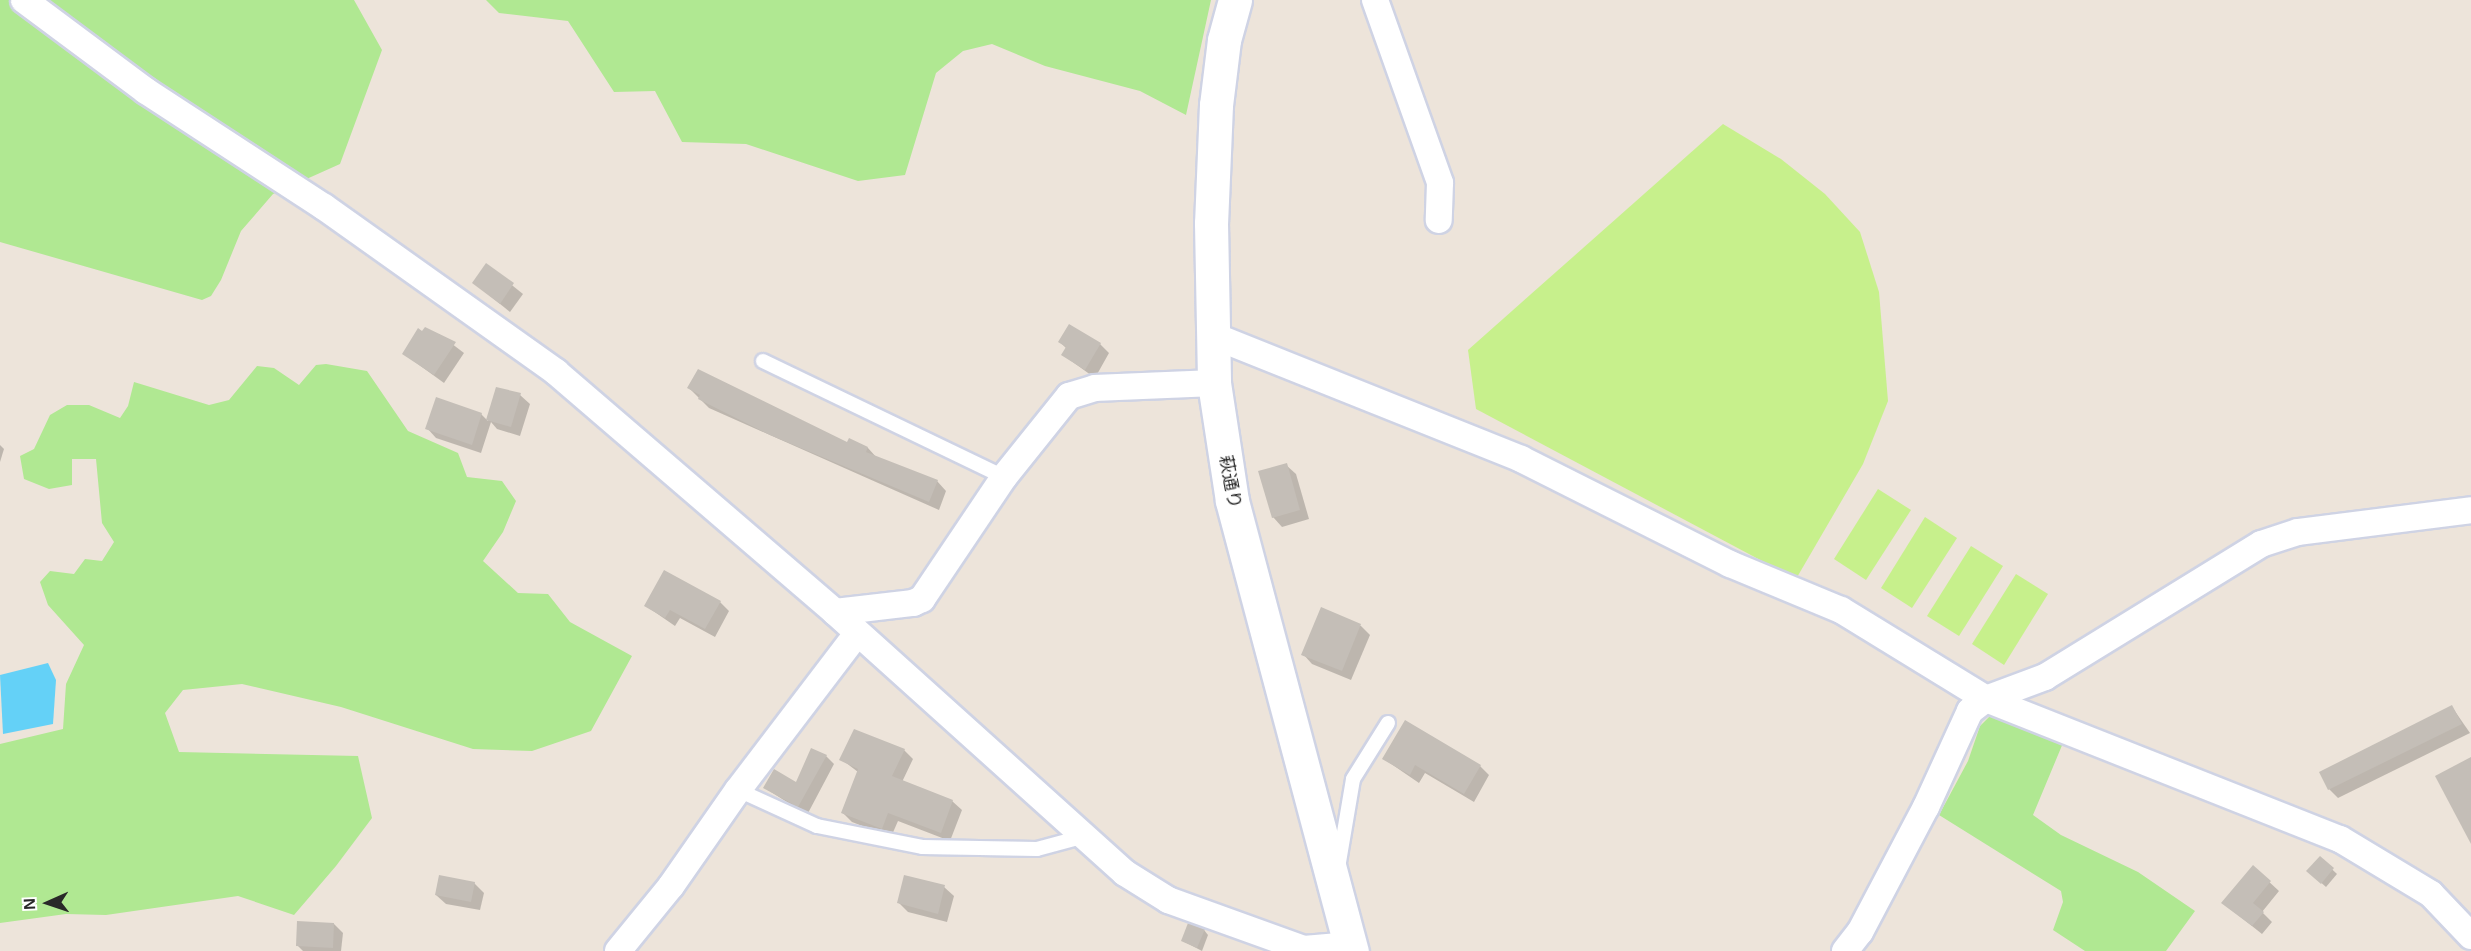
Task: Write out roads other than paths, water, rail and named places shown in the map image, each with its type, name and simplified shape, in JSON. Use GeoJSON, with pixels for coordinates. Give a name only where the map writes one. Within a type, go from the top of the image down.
{"type":"FeatureCollection","features":[{"type":"Feature","properties":{"kind":"street"},"geometry":{"type":"LineString","coordinates":[[24,0],[146,91],[324,207],[556,372],[835,612],[1125,873],[1168,900],[1304,949],[1319,951],[1352,948]]}},
{"type":"Feature","properties":{"kind":"street","name":"萩通り"},"geometry":{"type":"LineString","coordinates":[[1235,0],[1224,40],[1216,105],[1211,224],[1214,384],[1232,501],[1352,948]]}},
{"type":"Feature","properties":{"kind":"street"},"geometry":{"type":"LineString","coordinates":[[1375,0],[1440,183],[1439,220]]}},
{"type":"Feature","properties":{"kind":"street"},"geometry":{"type":"LineString","coordinates":[[1214,336],[1521,459],[1730,564],[1841,610],[1986,699],[2340,839],[2431,894],[2471,936]]}},
{"type":"Feature","properties":{"kind":"street"},"geometry":{"type":"LineString","coordinates":[[835,612],[913,603],[922,599],[1004,477],[1069,396],[1095,388],[1214,384]]}},
{"type":"Feature","properties":{"kind":"street"},"geometry":{"type":"LineString","coordinates":[[1845,951],[1860,932],[1915,828],[1970,711],[1986,699],[2044,677],[2261,544],[2298,532],[2471,510]]}},
{"type":"Feature","properties":{"kind":"street"},"geometry":{"type":"LineString","coordinates":[[618,951],[671,886],[738,790],[857,634]]}},
{"type":"Feature","properties":{"kind":"lane"},"geometry":{"type":"LineString","coordinates":[[762,361],[1004,477]]}},
{"type":"Feature","properties":{"kind":"lane"},"geometry":{"type":"LineString","coordinates":[[1334,880],[1341,857],[1353,779],[1389,723]]}},
{"type":"Feature","properties":{"kind":"lane"},"geometry":{"type":"LineString","coordinates":[[738,790],[817,826],[922,847],[1037,849],[1085,836]]}},
{"type":"Feature","properties":{"kind":"water"},"geometry":{"type":"Polygon","coordinates":[[[48,663],[56,680],[53,724],[3,734],[0,675],[48,663]]]}}]}
